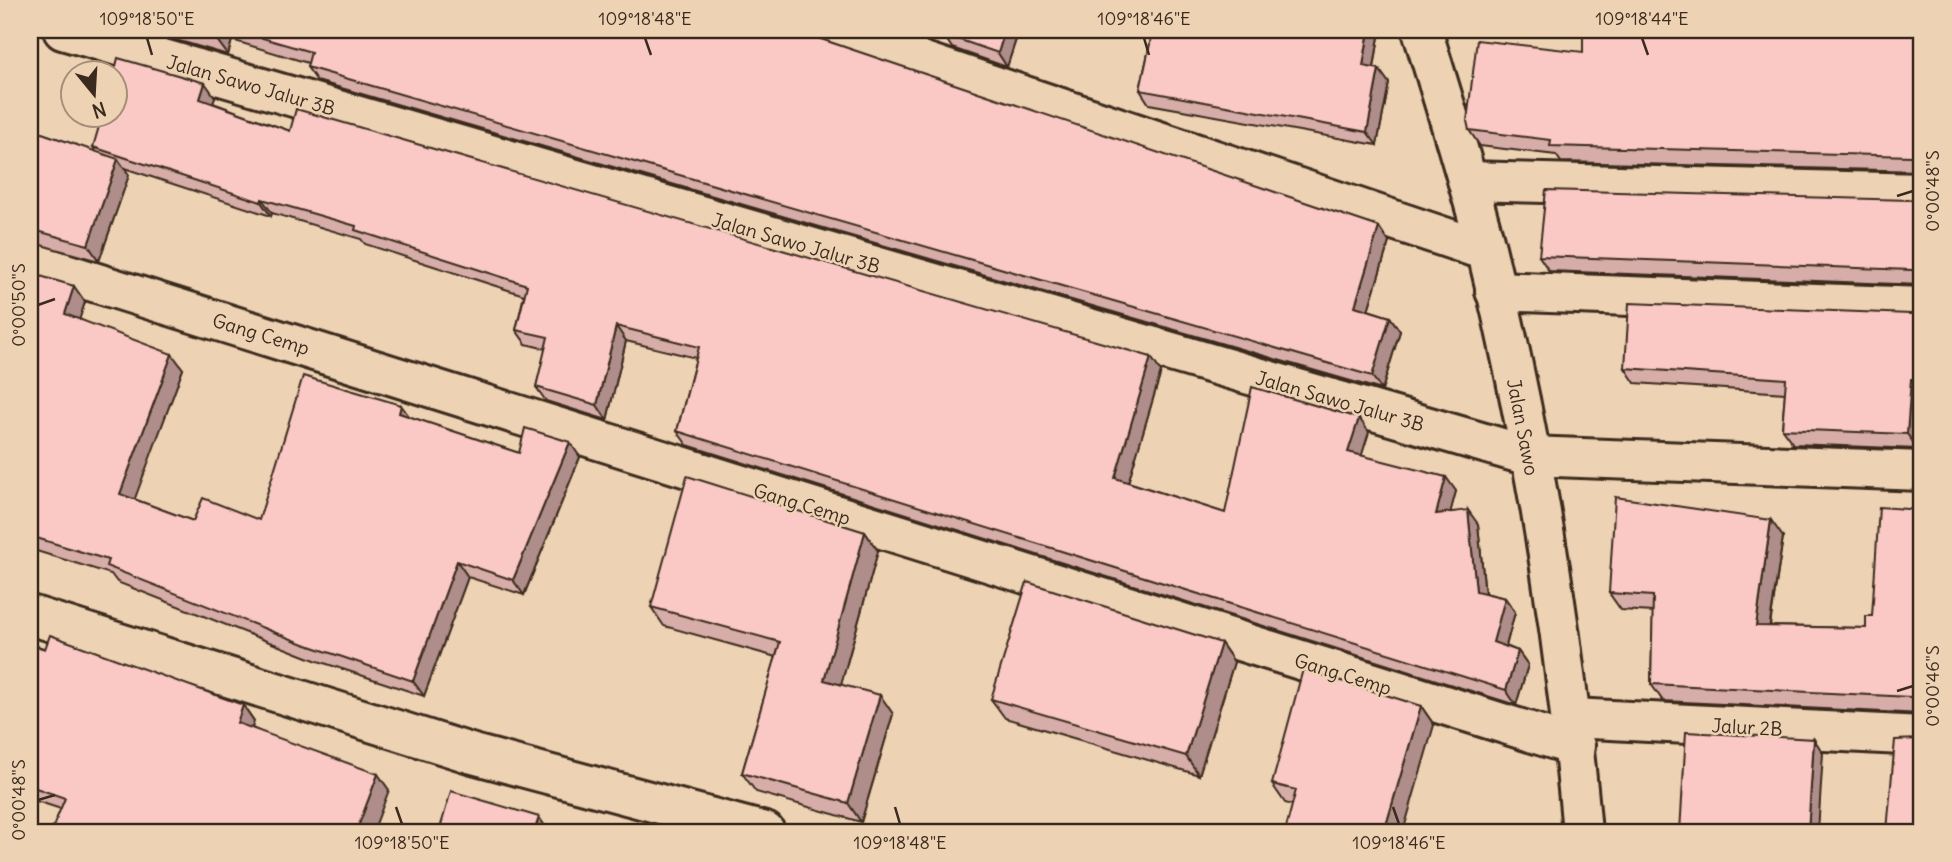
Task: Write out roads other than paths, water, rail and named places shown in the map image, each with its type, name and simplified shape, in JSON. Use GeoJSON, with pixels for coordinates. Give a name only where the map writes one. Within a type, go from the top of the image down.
{"type":"FeatureCollection","features":[{"type":"Feature","properties":{"kind":"street","name":"Jalan Sawo Jalur 3B"},"geometry":{"type":"LineString","coordinates":[[63,30],[1529,456],[1922,471]]}},
{"type":"Feature","properties":{"kind":"street"},"geometry":{"type":"LineString","coordinates":[[829,30],[1486,251]]}},
{"type":"Feature","properties":{"kind":"street","name":"Jalan Sawo"},"geometry":{"type":"LineString","coordinates":[[1422,30],[1468,181],[1486,251],[1529,456],[1555,594],[1573,732],[1582,832]]}},
{"type":"Feature","properties":{"kind":"street"},"geometry":{"type":"LineString","coordinates":[[1468,181],[1922,193]]}},
{"type":"Feature","properties":{"kind":"street","name":"Gang Cemp"},"geometry":{"type":"LineString","coordinates":[[30,262],[1573,732]]}},
{"type":"Feature","properties":{"kind":"street"},"geometry":{"type":"LineString","coordinates":[[1495,291],[1922,307]]}},
{"type":"Feature","properties":{"kind":"street"},"geometry":{"type":"LineString","coordinates":[[30,615],[473,754],[765,832]]}},
{"type":"Feature","properties":{"kind":"street","name":"Jalur 2B"},"geometry":{"type":"LineString","coordinates":[[1573,732],[1922,736]]}}]}
